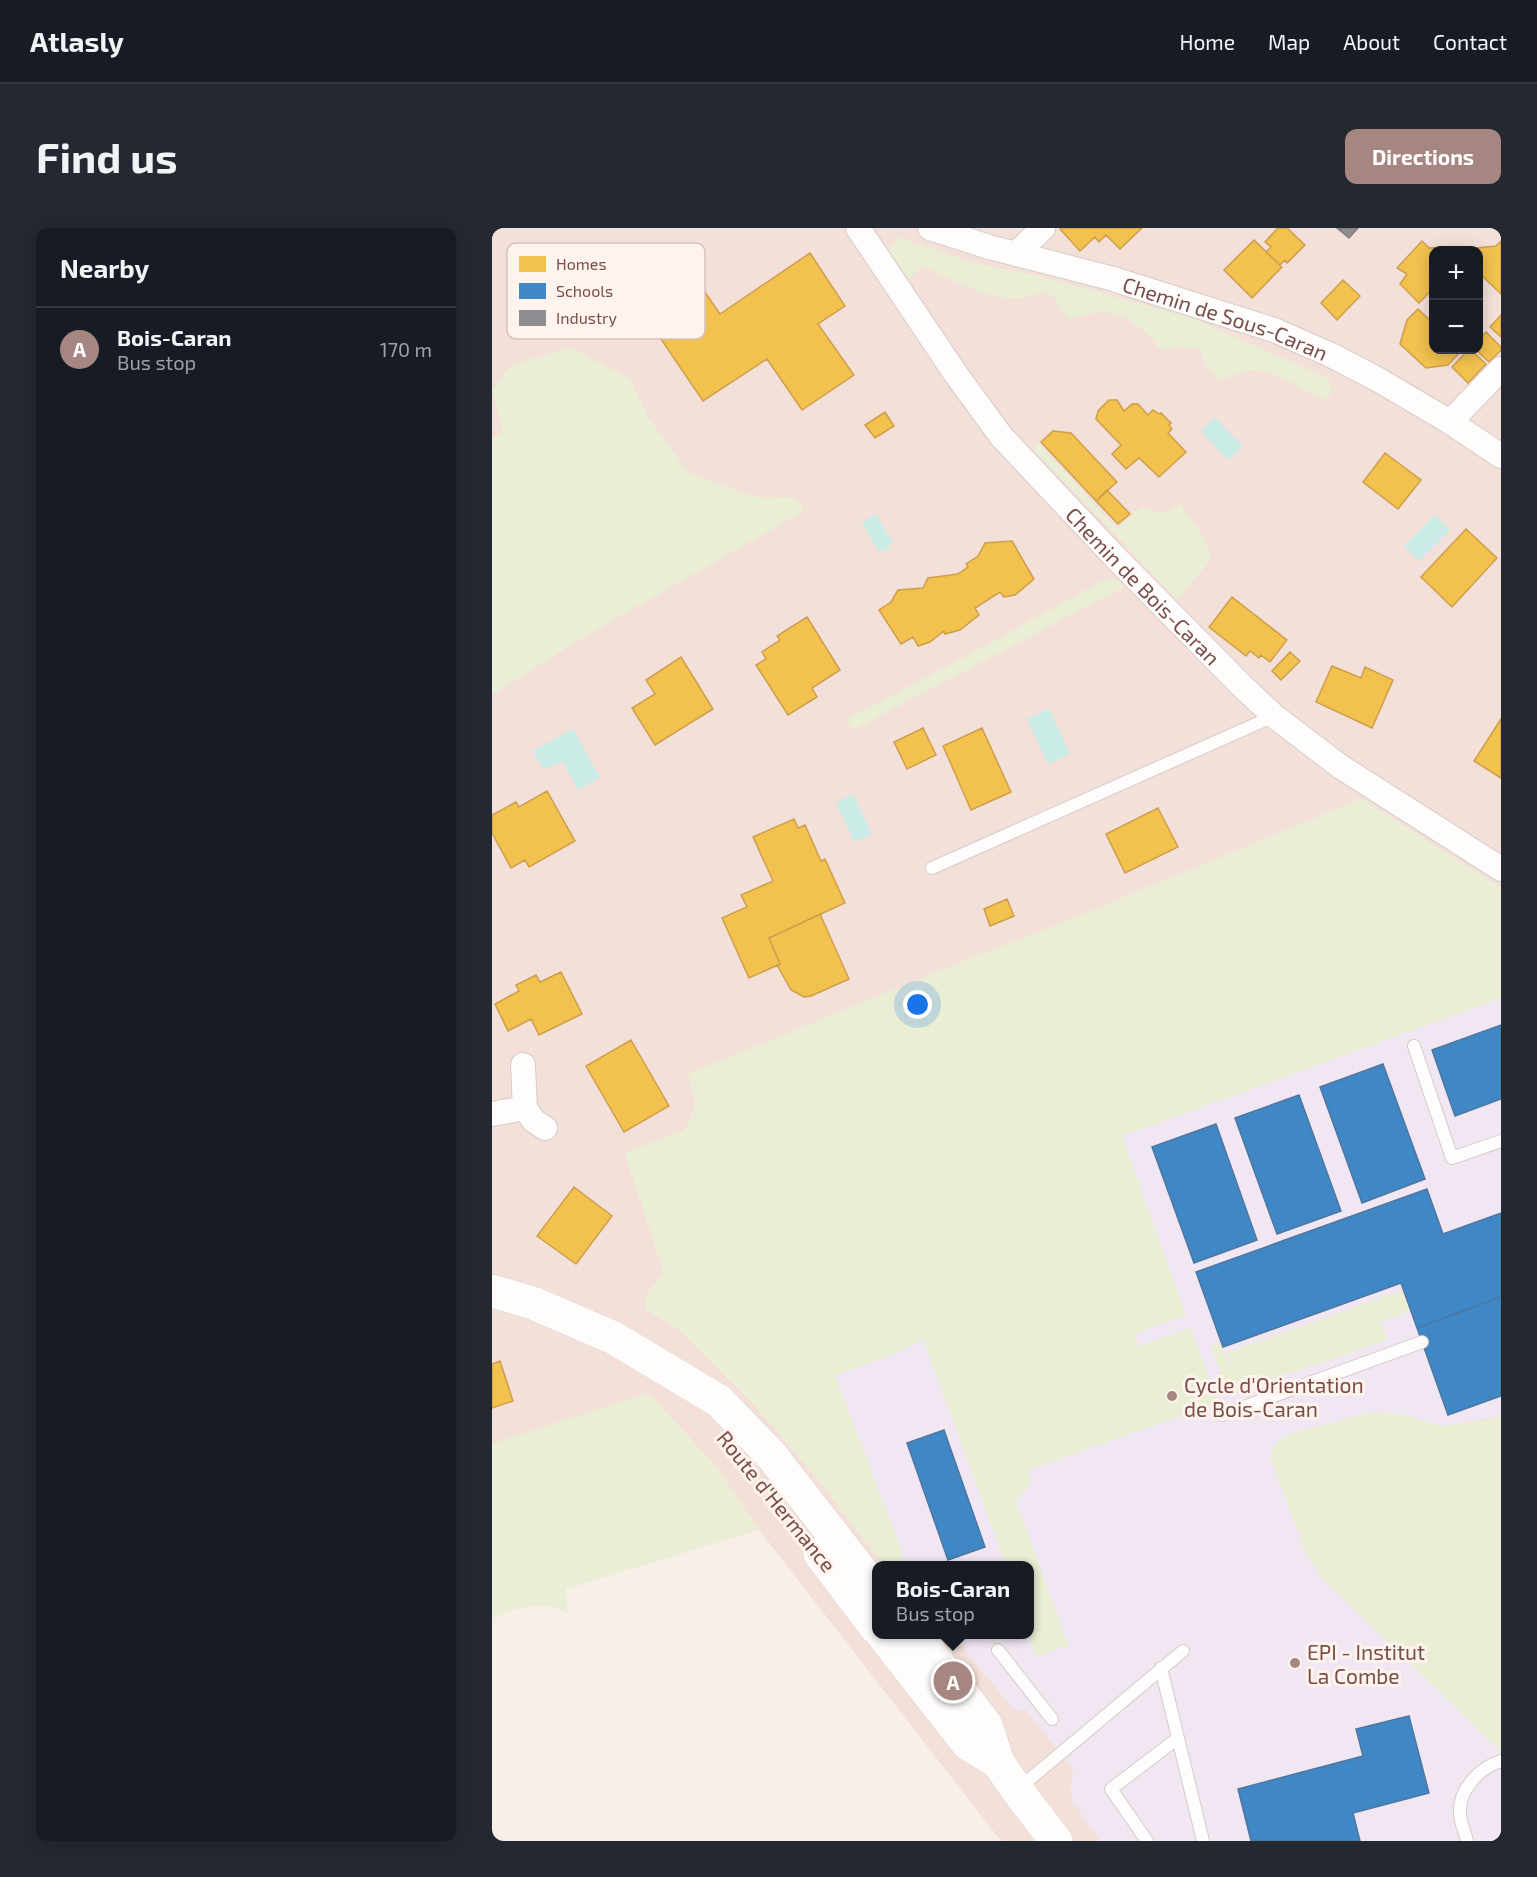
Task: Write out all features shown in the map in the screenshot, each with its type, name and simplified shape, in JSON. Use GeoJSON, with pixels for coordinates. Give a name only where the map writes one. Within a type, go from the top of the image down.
{"type":"FeatureCollection","features":[{"type":"Feature","properties":{"kind":"main road","name":"Route d'Hermance"},"geometry":{"type":"LineString","coordinates":[[492,1291],[532,1304],[615,1338],[719,1401],[772,1456],[872,1585]]}},
{"type":"Feature","properties":{"kind":"main road","name":"Route d'Hermance"},"geometry":{"type":"LineString","coordinates":[[675,1376],[760,1476],[872,1623]]}},
{"type":"Feature","properties":{"kind":"main road"},"geometry":{"type":"LineString","coordinates":[[885,1639],[969,1744],[998,1762]]}},
{"type":"Feature","properties":{"kind":"main road"},"geometry":{"type":"LineString","coordinates":[[919,1639],[986,1725],[998,1762],[1056,1841]]}},
{"type":"Feature","properties":{"kind":"street","name":"Chemin de Bois-Caran"},"geometry":{"type":"LineString","coordinates":[[858,228],[955,373],[1001,436],[1113,555],[1274,716],[1341,768],[1501,869]]}},
{"type":"Feature","properties":{"kind":"street","name":"Chemin de Sous-Caran"},"geometry":{"type":"LineString","coordinates":[[930,228],[959,239],[1110,278],[1274,330],[1330,354],[1450,422],[1501,456]]}},
{"type":"Feature","properties":{"kind":"street"},"geometry":{"type":"LineString","coordinates":[[1016,254],[1043,228]]}},
{"type":"Feature","properties":{"kind":"street"},"geometry":{"type":"LineString","coordinates":[[1450,422],[1501,369]]}},
{"type":"Feature","properties":{"kind":"street"},"geometry":{"type":"LineString","coordinates":[[523,1065],[525,1108],[544,1128]]}},
{"type":"Feature","properties":{"kind":"street"},"geometry":{"type":"LineString","coordinates":[[492,1114],[525,1108]]}},
{"type":"Feature","properties":{"kind":"lane"},"geometry":{"type":"LineString","coordinates":[[932,868],[1274,716]]}},
{"type":"Feature","properties":{"kind":"lane"},"geometry":{"type":"LineString","coordinates":[[1414,1046],[1452,1158],[1501,1141]]}},
{"type":"Feature","properties":{"kind":"lane"},"geometry":{"type":"LineString","coordinates":[[1222,1414],[1422,1342]]}},
{"type":"Feature","properties":{"kind":"lane"},"geometry":{"type":"LineString","coordinates":[[998,1650],[1052,1719]]}},
{"type":"Feature","properties":{"kind":"lane"},"geometry":{"type":"LineString","coordinates":[[1017,1790],[1183,1651]]}},
{"type":"Feature","properties":{"kind":"lane"},"geometry":{"type":"LineString","coordinates":[[1161,1668],[1203,1841]]}},
{"type":"Feature","properties":{"kind":"lane"},"geometry":{"type":"LineString","coordinates":[[1148,1841],[1111,1790],[1178,1738]]}},
{"type":"Feature","properties":{"kind":"lane"},"geometry":{"type":"LineString","coordinates":[[1467,1841],[1460,1814],[1462,1800],[1472,1780],[1480,1772],[1501,1761]]}},
{"type":"Feature","properties":{"kind":"shaded area"},"geometry":{"type":"Polygon","coordinates":[[[492,228],[1501,228],[1501,888],[1361,799],[689,1074],[696,1105],[685,1130],[625,1153],[664,1273],[646,1295],[645,1309],[677,1328],[753,1403],[817,1478],[883,1561],[872,1561],[872,1639],[1034,1639],[1034,1561],[905,1561],[790,1257],[1501,998],[1501,1841],[1001,1841],[759,1530],[715,1465],[648,1394],[492,1444],[492,228]]]}},
{"type":"Feature","properties":{"kind":"shaded area","name":"Cycle d'Orientation de Bois-Caran"},"geometry":{"type":"Polygon","coordinates":[[[1501,998],[1501,1416],[1271,1459],[1306,1553],[1320,1576],[1491,1742],[1501,1749],[1501,1841],[1100,1841],[1073,1802],[1070,1790],[1073,1769],[1026,1710],[1016,1710],[1009,1704],[956,1639],[1034,1639],[1034,1561],[905,1561],[790,1257],[1501,998]]]}},
{"type":"Feature","properties":{"kind":"green space"},"geometry":{"type":"Polygon","coordinates":[[[899,237],[974,263],[1039,276],[1192,318],[1329,379],[1331,393],[1325,400],[1280,377],[1261,371],[1251,370],[1220,379],[1207,366],[1200,348],[1176,347],[1161,350],[1136,324],[1112,313],[1098,312],[1069,319],[1059,309],[1056,299],[1043,290],[1030,296],[1004,298],[975,290],[922,266],[909,279],[889,250],[899,237]]]}},
{"type":"Feature","properties":{"kind":"green space"},"geometry":{"type":"Polygon","coordinates":[[[571,348],[630,379],[649,419],[689,473],[755,497],[797,498],[804,511],[582,638],[492,695],[492,438],[503,432],[492,391],[511,365],[571,348]]]}},
{"type":"Feature","properties":{"kind":"green space"},"geometry":{"type":"Polygon","coordinates":[[[1038,443],[1117,529],[1141,506],[1152,511],[1166,512],[1180,503],[1207,545],[1210,561],[1177,599],[1033,449],[1038,443]]]}},
{"type":"Feature","properties":{"kind":"green space"},"geometry":{"type":"Polygon","coordinates":[[[1108,578],[1116,579],[1124,587],[853,730],[847,719],[1108,578]]]}},
{"type":"Feature","properties":{"kind":"green space"},"geometry":{"type":"Polygon","coordinates":[[[1362,799],[1501,888],[1501,998],[1122,1136],[1186,1315],[1134,1334],[1139,1346],[1191,1328],[1218,1403],[1028,1470],[1032,1482],[1016,1501],[1069,1647],[1059,1648],[1036,1657],[1029,1639],[1034,1639],[1034,1561],[1005,1561],[923,1339],[894,1354],[835,1376],[905,1561],[883,1561],[817,1478],[753,1403],[677,1328],[645,1309],[646,1295],[664,1273],[625,1153],[685,1130],[696,1105],[688,1074],[1362,799]]]}},
{"type":"Feature","properties":{"kind":"green space"},"geometry":{"type":"Polygon","coordinates":[[[1403,1290],[1410,1311],[1381,1321],[1387,1340],[1228,1395],[1212,1351],[1213,1345],[1220,1342],[1233,1375],[1227,1353],[1403,1290]]]}},
{"type":"Feature","properties":{"kind":"green space"},"geometry":{"type":"Polygon","coordinates":[[[648,1393],[715,1465],[759,1530],[566,1589],[568,1613],[548,1606],[539,1606],[521,1608],[492,1618],[492,1444],[648,1393]]]}},
{"type":"Feature","properties":{"kind":"green space"},"geometry":{"type":"Polygon","coordinates":[[[1372,1412],[1406,1415],[1441,1426],[1488,1420],[1501,1416],[1501,1749],[1491,1742],[1320,1576],[1306,1553],[1271,1459],[1274,1444],[1290,1434],[1372,1412]]]}},
{"type":"Feature","properties":{"kind":"water"},"geometry":{"type":"Polygon","coordinates":[[[1215,417],[1243,446],[1228,460],[1201,431],[1215,417]]]}},
{"type":"Feature","properties":{"kind":"water"},"geometry":{"type":"Polygon","coordinates":[[[876,514],[893,543],[887,551],[878,551],[862,522],[876,514]]]}},
{"type":"Feature","properties":{"kind":"water"},"geometry":{"type":"Polygon","coordinates":[[[1435,515],[1450,530],[1419,561],[1404,546],[1435,515]]]}},
{"type":"Feature","properties":{"kind":"water"},"geometry":{"type":"Polygon","coordinates":[[[1049,709],[1070,754],[1048,764],[1027,719],[1049,709]]]}},
{"type":"Feature","properties":{"kind":"water"},"geometry":{"type":"Polygon","coordinates":[[[573,729],[600,778],[578,790],[563,762],[543,769],[532,751],[573,729]]]}},
{"type":"Feature","properties":{"kind":"water"},"geometry":{"type":"Polygon","coordinates":[[[853,794],[872,834],[854,842],[836,803],[853,794]]]}},
{"type":"Feature","properties":{"kind":"building: Homes"},"geometry":{"type":"Polygon","coordinates":[[[1061,228],[1142,228],[1120,249],[1106,235],[1099,242],[1095,237],[1080,251],[1061,228]]]}},
{"type":"Feature","properties":{"kind":"building: Homes"},"geometry":{"type":"Polygon","coordinates":[[[1278,228],[1287,228],[1305,245],[1287,263],[1285,260],[1280,265],[1266,252],[1271,247],[1265,242],[1278,228]]]}},
{"type":"Feature","properties":{"kind":"building: Homes"},"geometry":{"type":"Polygon","coordinates":[[[1254,240],[1282,267],[1252,298],[1224,270],[1254,240]]]}},
{"type":"Feature","properties":{"kind":"building: Homes"},"geometry":{"type":"Polygon","coordinates":[[[1422,241],[1429,248],[1429,293],[1419,303],[1400,284],[1407,274],[1397,268],[1422,241]]]}},
{"type":"Feature","properties":{"kind":"building: Homes"},"geometry":{"type":"Polygon","coordinates":[[[1501,241],[1501,294],[1483,277],[1483,247],[1496,246],[1501,241]]]}},
{"type":"Feature","properties":{"kind":"building: Homes"},"geometry":{"type":"Polygon","coordinates":[[[810,253],[845,306],[818,324],[854,375],[802,410],[767,359],[703,401],[661,339],[705,339],[705,292],[720,314],[810,253]]]}},
{"type":"Feature","properties":{"kind":"building: Homes"},"geometry":{"type":"Polygon","coordinates":[[[1343,280],[1360,296],[1337,320],[1321,303],[1343,280]]]}},
{"type":"Feature","properties":{"kind":"building: Homes"},"geometry":{"type":"Polygon","coordinates":[[[1418,309],[1429,319],[1429,354],[1458,354],[1448,365],[1426,368],[1400,344],[1407,320],[1418,309]]]}},
{"type":"Feature","properties":{"kind":"building: Homes"},"geometry":{"type":"Polygon","coordinates":[[[1501,315],[1501,337],[1490,327],[1501,315]]]}},
{"type":"Feature","properties":{"kind":"building: Homes"},"geometry":{"type":"Polygon","coordinates":[[[1486,332],[1501,347],[1501,350],[1489,362],[1480,354],[1483,354],[1483,335],[1486,332]]]}},
{"type":"Feature","properties":{"kind":"building: Homes"},"geometry":{"type":"Polygon","coordinates":[[[1464,354],[1475,354],[1486,364],[1468,383],[1452,367],[1464,354]]]}},
{"type":"Feature","properties":{"kind":"building: Homes"},"geometry":{"type":"Polygon","coordinates":[[[1109,400],[1117,400],[1124,411],[1132,404],[1138,404],[1148,415],[1153,410],[1161,413],[1171,423],[1169,425],[1172,429],[1168,433],[1186,452],[1159,477],[1139,458],[1126,469],[1112,454],[1121,445],[1096,419],[1098,411],[1109,400]]]}},
{"type":"Feature","properties":{"kind":"building: Homes"},"geometry":{"type":"Polygon","coordinates":[[[885,412],[894,426],[875,438],[865,425],[885,412]]]}},
{"type":"Feature","properties":{"kind":"building: Homes"},"geometry":{"type":"Polygon","coordinates":[[[1053,431],[1071,433],[1117,482],[1096,501],[1041,442],[1053,431]]]}},
{"type":"Feature","properties":{"kind":"building: Homes"},"geometry":{"type":"Polygon","coordinates":[[[1385,453],[1421,480],[1398,509],[1363,482],[1385,453]]]}},
{"type":"Feature","properties":{"kind":"building: Homes"},"geometry":{"type":"Polygon","coordinates":[[[1107,490],[1130,514],[1118,524],[1096,501],[1107,490]]]}},
{"type":"Feature","properties":{"kind":"building: Homes"},"geometry":{"type":"Polygon","coordinates":[[[1466,529],[1497,558],[1452,607],[1421,577],[1466,529]]]}},
{"type":"Feature","properties":{"kind":"building: Homes"},"geometry":{"type":"Polygon","coordinates":[[[1012,541],[1034,579],[1015,595],[1004,597],[1000,592],[975,608],[979,615],[960,630],[945,634],[944,631],[930,642],[918,646],[913,637],[901,644],[879,610],[891,602],[898,590],[923,588],[928,578],[958,574],[968,567],[966,564],[978,556],[985,543],[1012,541]]]}},
{"type":"Feature","properties":{"kind":"building: Homes"},"geometry":{"type":"Polygon","coordinates":[[[1232,597],[1287,640],[1270,662],[1250,651],[1246,656],[1209,627],[1232,597]]]}},
{"type":"Feature","properties":{"kind":"building: Homes"},"geometry":{"type":"Polygon","coordinates":[[[807,617],[840,670],[812,688],[817,697],[788,715],[756,665],[766,659],[762,652],[780,640],[777,636],[807,617]]]}},
{"type":"Feature","properties":{"kind":"building: Homes"},"geometry":{"type":"Polygon","coordinates":[[[1290,652],[1300,661],[1281,680],[1272,671],[1290,652]]]}},
{"type":"Feature","properties":{"kind":"building: Homes"},"geometry":{"type":"Polygon","coordinates":[[[681,657],[713,709],[655,745],[632,708],[655,694],[646,680],[681,657]]]}},
{"type":"Feature","properties":{"kind":"building: Homes"},"geometry":{"type":"Polygon","coordinates":[[[1332,666],[1361,678],[1365,667],[1393,680],[1372,728],[1316,702],[1332,666]]]}},
{"type":"Feature","properties":{"kind":"building: Homes"},"geometry":{"type":"Polygon","coordinates":[[[1501,719],[1501,778],[1474,761],[1501,719]]]}},
{"type":"Feature","properties":{"kind":"building: Homes"},"geometry":{"type":"Polygon","coordinates":[[[923,728],[936,755],[907,769],[894,742],[923,728]]]}},
{"type":"Feature","properties":{"kind":"building: Homes"},"geometry":{"type":"Polygon","coordinates":[[[982,728],[1011,792],[971,810],[943,746],[982,728]]]}},
{"type":"Feature","properties":{"kind":"building: Homes"},"geometry":{"type":"Polygon","coordinates":[[[547,791],[575,841],[529,867],[525,860],[511,868],[492,833],[492,815],[516,802],[519,807],[547,791]]]}},
{"type":"Feature","properties":{"kind":"building: Homes"},"geometry":{"type":"Polygon","coordinates":[[[1158,808],[1178,847],[1125,873],[1106,834],[1158,808]]]}},
{"type":"Feature","properties":{"kind":"building: Homes"},"geometry":{"type":"Polygon","coordinates":[[[794,819],[798,828],[805,825],[821,861],[825,859],[845,903],[769,938],[780,964],[749,978],[722,918],[747,907],[741,895],[773,881],[753,837],[794,819]]]}},
{"type":"Feature","properties":{"kind":"building: Homes"},"geometry":{"type":"Polygon","coordinates":[[[1007,899],[1014,916],[990,926],[984,909],[1007,899]]]}},
{"type":"Feature","properties":{"kind":"building: Homes"},"geometry":{"type":"Polygon","coordinates":[[[820,914],[849,979],[804,997],[791,990],[777,965],[780,964],[769,938],[820,914]]]}},
{"type":"Feature","properties":{"kind":"building: Homes"},"geometry":{"type":"Polygon","coordinates":[[[561,972],[582,1014],[539,1035],[531,1019],[508,1031],[495,1004],[519,991],[516,985],[536,975],[540,982],[561,972]]]}},
{"type":"Feature","properties":{"kind":"building: Homes"},"geometry":{"type":"Polygon","coordinates":[[[631,1040],[669,1106],[624,1132],[586,1066],[631,1040]]]}},
{"type":"Feature","properties":{"kind":"building: Homes"},"geometry":{"type":"Polygon","coordinates":[[[574,1187],[612,1216],[576,1264],[537,1236],[574,1187]]]}},
{"type":"Feature","properties":{"kind":"building: Homes"},"geometry":{"type":"Polygon","coordinates":[[[500,1361],[513,1401],[492,1408],[492,1364],[500,1361]]]}},
{"type":"Feature","properties":{"kind":"building: Schools"},"geometry":{"type":"Polygon","coordinates":[[[1501,1025],[1501,1099],[1455,1116],[1432,1050],[1501,1025]]]}},
{"type":"Feature","properties":{"kind":"building: Schools"},"geometry":{"type":"Polygon","coordinates":[[[1383,1064],[1425,1179],[1362,1203],[1320,1087],[1383,1064]]]}},
{"type":"Feature","properties":{"kind":"building: Schools"},"geometry":{"type":"Polygon","coordinates":[[[1299,1095],[1341,1211],[1277,1234],[1235,1118],[1299,1095]]]}},
{"type":"Feature","properties":{"kind":"building: Schools"},"geometry":{"type":"Polygon","coordinates":[[[1216,1124],[1257,1240],[1194,1263],[1152,1147],[1216,1124]]]}},
{"type":"Feature","properties":{"kind":"building: Schools"},"geometry":{"type":"Polygon","coordinates":[[[1427,1189],[1443,1234],[1501,1213],[1501,1297],[1417,1328],[1401,1283],[1223,1347],[1196,1272],[1427,1189]]]}},
{"type":"Feature","properties":{"kind":"building: Schools"},"geometry":{"type":"Polygon","coordinates":[[[1501,1297],[1501,1396],[1448,1415],[1417,1328],[1501,1297]]]}},
{"type":"Feature","properties":{"kind":"building: Schools"},"geometry":{"type":"Polygon","coordinates":[[[944,1430],[985,1547],[948,1560],[907,1443],[944,1430]]]}},
{"type":"Feature","properties":{"kind":"building: Schools"},"geometry":{"type":"Polygon","coordinates":[[[1409,1716],[1429,1793],[1353,1813],[1360,1841],[1251,1841],[1238,1789],[1363,1756],[1356,1729],[1409,1716]]]}},
{"type":"Feature","properties":{"kind":"building: Industry"},"geometry":{"type":"Polygon","coordinates":[[[1337,228],[1358,228],[1349,238],[1337,228]]]}},
{"type":"Feature","properties":{"kind":"place","name":"Cycle d'Orientation de Bois-Caran"},"geometry":{"type":"Point","coordinates":[1172,1396]}},
{"type":"Feature","properties":{"kind":"place","name":"EPI - Institut La Combe"},"geometry":{"type":"Point","coordinates":[1295,1663]}},
{"type":"Feature","properties":{"kind":"place","name":"Bois-Caran"},"geometry":{"type":"Point","coordinates":[953,1681]}}]}
